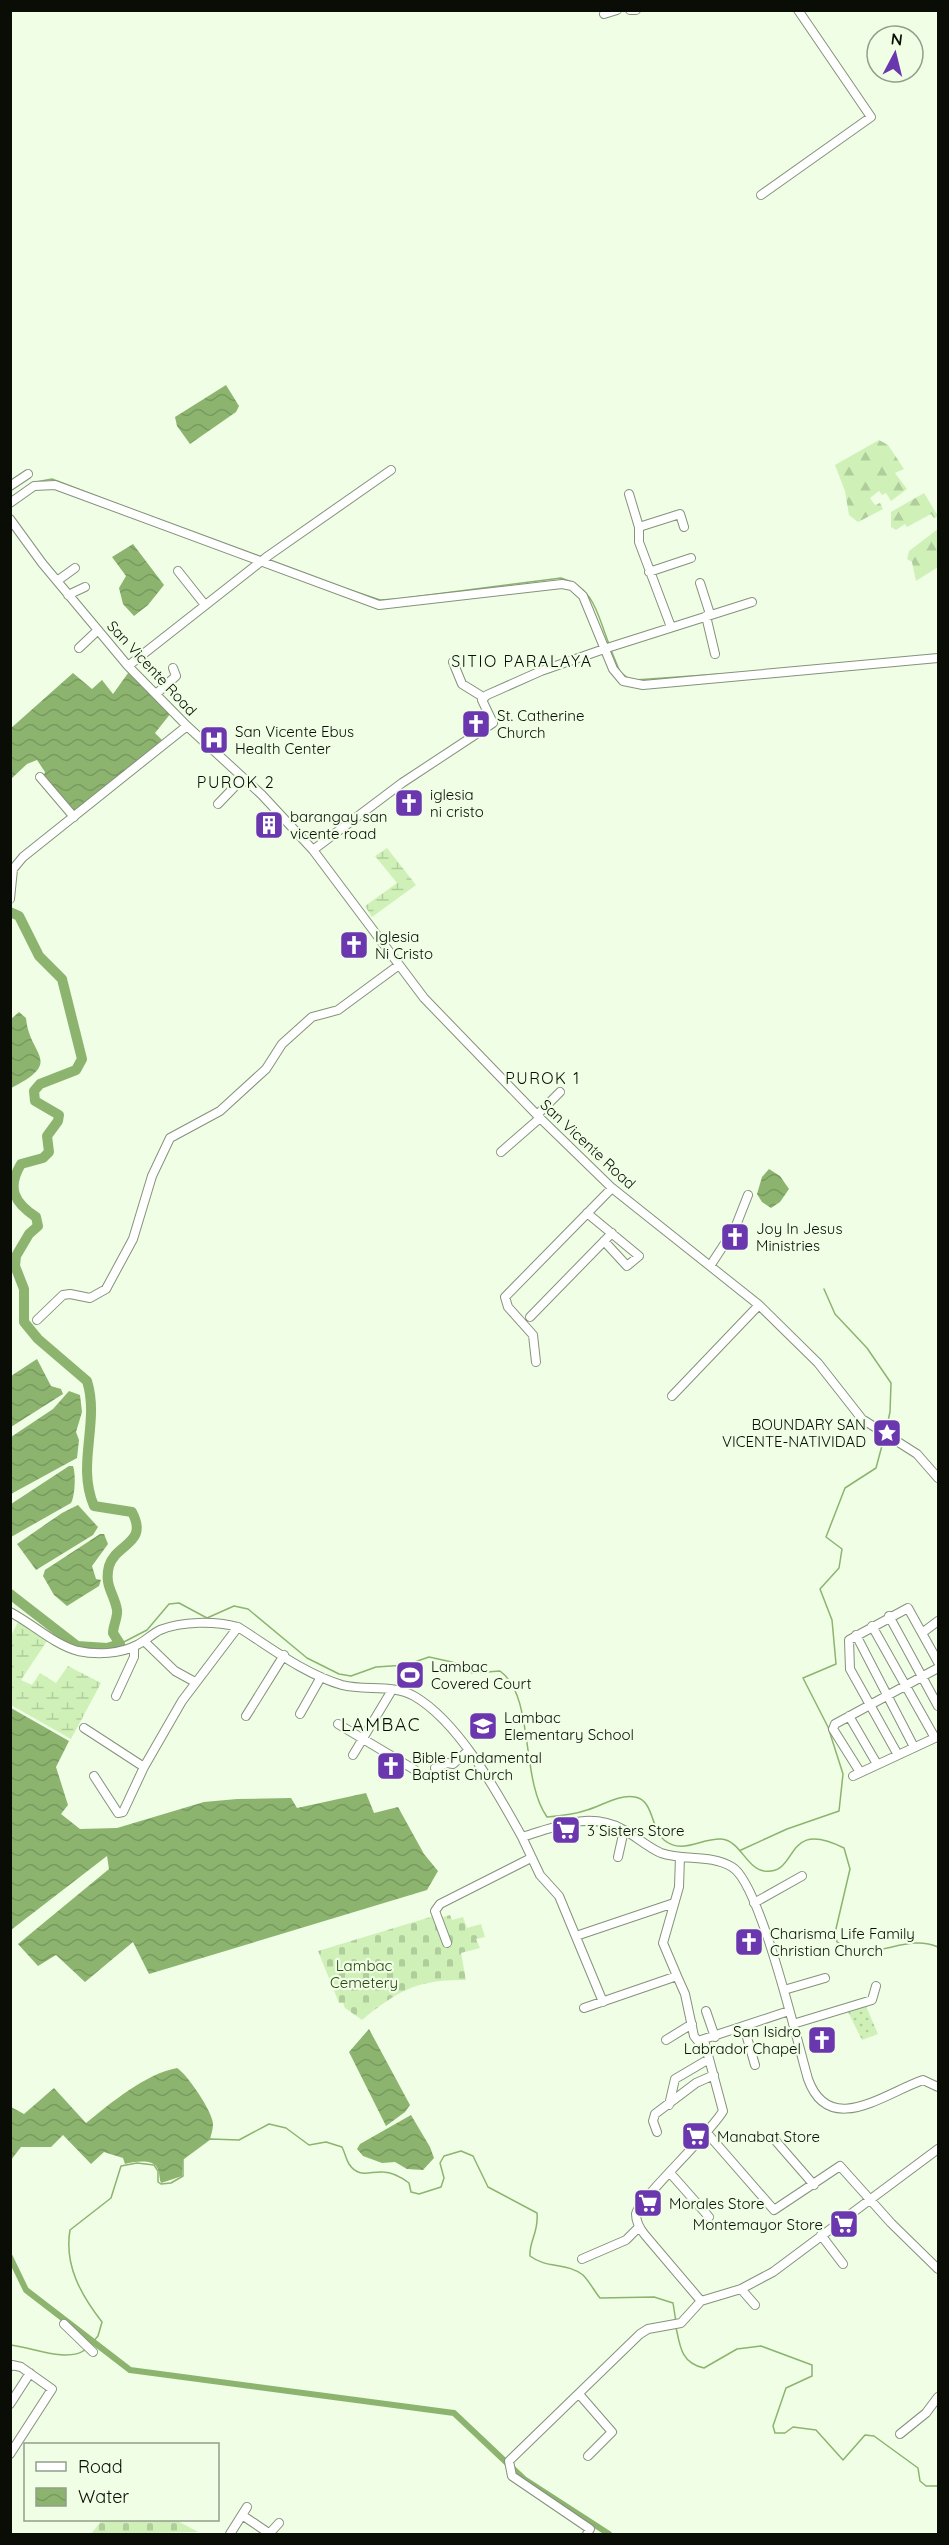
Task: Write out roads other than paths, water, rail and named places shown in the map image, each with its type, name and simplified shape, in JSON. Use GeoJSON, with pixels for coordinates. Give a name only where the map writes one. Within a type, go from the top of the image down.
{"type":"FeatureCollection","features":[{"type":"Feature","properties":{"kind":"street"},"geometry":{"type":"LineString","coordinates":[[604,14],[616,10]]}},
{"type":"Feature","properties":{"kind":"street"},"geometry":{"type":"LineString","coordinates":[[630,10],[636,10]]}},
{"type":"Feature","properties":{"kind":"street"},"geometry":{"type":"LineString","coordinates":[[761,195],[871,117],[798,10]]}},
{"type":"Feature","properties":{"kind":"street"},"geometry":{"type":"LineString","coordinates":[[128,666],[261,563],[391,470]]}},
{"type":"Feature","properties":{"kind":"street"},"geometry":{"type":"LineString","coordinates":[[10,486],[28,474]]}},
{"type":"Feature","properties":{"kind":"street"},"geometry":{"type":"LineString","coordinates":[[10,503],[34,486],[55,484],[261,563],[379,605],[562,584],[572,586],[583,596],[613,669],[623,681],[643,685],[939,658]]}},
{"type":"Feature","properties":{"kind":"street"},"geometry":{"type":"LineString","coordinates":[[628,494],[639,527],[639,542],[671,627]]}},
{"type":"Feature","properties":{"kind":"street"},"geometry":{"type":"LineString","coordinates":[[639,527],[680,514],[684,526]]}},
{"type":"Feature","properties":{"kind":"street","name":"San Vicente Road"},"geometry":{"type":"LineString","coordinates":[[10,519],[68,595],[128,666],[313,850],[424,998],[538,1117],[612,1188],[759,1305],[818,1363],[862,1419],[917,1454],[939,1478]]}},
{"type":"Feature","properties":{"kind":"street"},"geometry":{"type":"LineString","coordinates":[[649,572],[691,558]]}},
{"type":"Feature","properties":{"kind":"street"},"geometry":{"type":"LineString","coordinates":[[57,581],[75,568]]}},
{"type":"Feature","properties":{"kind":"street"},"geometry":{"type":"LineString","coordinates":[[178,571],[205,605]]}},
{"type":"Feature","properties":{"kind":"street"},"geometry":{"type":"LineString","coordinates":[[700,583],[715,654]]}},
{"type":"Feature","properties":{"kind":"street"},"geometry":{"type":"LineString","coordinates":[[68,595],[85,587]]}},
{"type":"Feature","properties":{"kind":"street"},"geometry":{"type":"LineString","coordinates":[[483,697],[541,671],[752,602]]}},
{"type":"Feature","properties":{"kind":"street"},"geometry":{"type":"LineString","coordinates":[[79,648],[98,630]]}},
{"type":"Feature","properties":{"kind":"street"},"geometry":{"type":"LineString","coordinates":[[313,850],[402,783],[493,723],[483,697],[462,684],[453,662]]}},
{"type":"Feature","properties":{"kind":"street"},"geometry":{"type":"LineString","coordinates":[[156,694],[176,676],[173,668]]}},
{"type":"Feature","properties":{"kind":"street"},"geometry":{"type":"LineString","coordinates":[[10,898],[15,865],[187,726]]}},
{"type":"Feature","properties":{"kind":"street"},"geometry":{"type":"LineString","coordinates":[[40,777],[74,817]]}},
{"type":"Feature","properties":{"kind":"street"},"geometry":{"type":"LineString","coordinates":[[218,804],[243,778]]}},
{"type":"Feature","properties":{"kind":"street"},"geometry":{"type":"LineString","coordinates":[[38,1320],[63,1295],[90,1298],[106,1289],[133,1239],[152,1176],[170,1138],[220,1111],[267,1069],[282,1044],[312,1017],[338,1010],[399,965]]}},
{"type":"Feature","properties":{"kind":"street"},"geometry":{"type":"LineString","coordinates":[[501,1152],[538,1117],[560,1092]]}},
{"type":"Feature","properties":{"kind":"street"},"geometry":{"type":"LineString","coordinates":[[536,1362],[533,1335],[508,1307],[505,1297],[612,1188]]}},
{"type":"Feature","properties":{"kind":"street"},"geometry":{"type":"LineString","coordinates":[[710,1266],[735,1228],[748,1195]]}},
{"type":"Feature","properties":{"kind":"street"},"geometry":{"type":"LineString","coordinates":[[587,1213],[639,1256],[627,1266],[604,1241]]}},
{"type":"Feature","properties":{"kind":"street"},"geometry":{"type":"LineString","coordinates":[[530,1317],[612,1233]]}},
{"type":"Feature","properties":{"kind":"street"},"geometry":{"type":"LineString","coordinates":[[672,1396],[759,1305]]}},
{"type":"Feature","properties":{"kind":"street"},"geometry":{"type":"LineString","coordinates":[[898,1755],[850,1669],[848,1642],[889,1616],[908,1608],[939,1662]]}},
{"type":"Feature","properties":{"kind":"street"},"geometry":{"type":"LineString","coordinates":[[10,1612],[64,1647],[81,1652],[104,1653],[134,1647],[173,1626],[228,1624],[238,1626],[321,1677],[354,1688],[392,1690],[414,1696],[437,1714],[491,1781],[545,1882],[559,1896],[603,2002]]}},
{"type":"Feature","properties":{"kind":"street"},"geometry":{"type":"LineString","coordinates":[[889,1616],[939,1706]]}},
{"type":"Feature","properties":{"kind":"street"},"geometry":{"type":"LineString","coordinates":[[922,1633],[939,1621]]}},
{"type":"Feature","properties":{"kind":"street"},"geometry":{"type":"LineString","coordinates":[[94,1776],[120,1813],[125,1810],[144,1767],[195,1682],[238,1626]]}},
{"type":"Feature","properties":{"kind":"street"},"geometry":{"type":"LineString","coordinates":[[872,1626],[905,1687],[937,1737],[856,1774],[833,1727],[849,1716],[888,1697],[905,1687],[939,1668]]}},
{"type":"Feature","properties":{"kind":"street"},"geometry":{"type":"LineString","coordinates":[[856,1635],[914,1747]]}},
{"type":"Feature","properties":{"kind":"street"},"geometry":{"type":"LineString","coordinates":[[144,1641],[176,1671],[195,1682]]}},
{"type":"Feature","properties":{"kind":"street"},"geometry":{"type":"LineString","coordinates":[[116,1696],[134,1656],[134,1647]]}},
{"type":"Feature","properties":{"kind":"street"},"geometry":{"type":"LineString","coordinates":[[246,1716],[284,1655]]}},
{"type":"Feature","properties":{"kind":"street"},"geometry":{"type":"LineString","coordinates":[[300,1714],[321,1677]]}},
{"type":"Feature","properties":{"kind":"street"},"geometry":{"type":"LineString","coordinates":[[353,1755],[392,1690]]}},
{"type":"Feature","properties":{"kind":"street"},"geometry":{"type":"LineString","coordinates":[[849,1716],[877,1764]]}},
{"type":"Feature","properties":{"kind":"street"},"geometry":{"type":"LineString","coordinates":[[338,1724],[415,1770]]}},
{"type":"Feature","properties":{"kind":"street"},"geometry":{"type":"LineString","coordinates":[[84,1728],[144,1767]]}},
{"type":"Feature","properties":{"kind":"street"},"geometry":{"type":"LineString","coordinates":[[435,1768],[447,1762],[453,1764],[468,1751]]}},
{"type":"Feature","properties":{"kind":"street"},"geometry":{"type":"LineString","coordinates":[[383,1768],[390,1755]]}},
{"type":"Feature","properties":{"kind":"street"},"geometry":{"type":"LineString","coordinates":[[522,1837],[584,1820],[609,1822],[658,1852],[721,1862],[737,1870],[753,1903],[784,1990],[813,2093],[825,2104],[835,2108],[855,2109],[923,2080],[939,2087]]}},
{"type":"Feature","properties":{"kind":"street"},"geometry":{"type":"LineString","coordinates":[[618,1857],[624,1830]]}},
{"type":"Feature","properties":{"kind":"street"},"geometry":{"type":"LineString","coordinates":[[680,1857],[679,1887],[663,1943],[685,1994],[696,2040],[715,2037],[789,2011]]}},
{"type":"Feature","properties":{"kind":"street"},"geometry":{"type":"LineString","coordinates":[[447,1944],[435,1911],[440,1904],[531,1858]]}},
{"type":"Feature","properties":{"kind":"street"},"geometry":{"type":"LineString","coordinates":[[753,1903],[802,1876]]}},
{"type":"Feature","properties":{"kind":"street"},"geometry":{"type":"LineString","coordinates":[[576,1936],[674,1903]]}},
{"type":"Feature","properties":{"kind":"street"},"geometry":{"type":"LineString","coordinates":[[584,2008],[677,1976]]}},
{"type":"Feature","properties":{"kind":"street"},"geometry":{"type":"LineString","coordinates":[[784,1990],[825,1978]]}},
{"type":"Feature","properties":{"kind":"street"},"geometry":{"type":"LineString","coordinates":[[793,2024],[872,2000],[876,1986]]}},
{"type":"Feature","properties":{"kind":"street"},"geometry":{"type":"LineString","coordinates":[[706,2011],[715,2037]]}},
{"type":"Feature","properties":{"kind":"street"},"geometry":{"type":"LineString","coordinates":[[666,2040],[692,2024]]}},
{"type":"Feature","properties":{"kind":"street"},"geometry":{"type":"LineString","coordinates":[[744,2027],[755,2065]]}},
{"type":"Feature","properties":{"kind":"street"},"geometry":{"type":"LineString","coordinates":[[701,2301],[639,2227],[636,2214],[640,2204],[671,2174],[723,2111],[704,2040]]}},
{"type":"Feature","properties":{"kind":"street"},"geometry":{"type":"LineString","coordinates":[[669,2105],[675,2079],[709,2059]]}},
{"type":"Feature","properties":{"kind":"street"},"geometry":{"type":"LineString","coordinates":[[657,2132],[653,2118],[696,2083],[714,2074]]}},
{"type":"Feature","properties":{"kind":"street"},"geometry":{"type":"LineString","coordinates":[[707,2133],[774,2211],[840,2166],[939,2269]]}},
{"type":"Feature","properties":{"kind":"street"},"geometry":{"type":"LineString","coordinates":[[774,2139],[814,2185]]}},
{"type":"Feature","properties":{"kind":"street"},"geometry":{"type":"LineString","coordinates":[[598,2535],[589,2532],[519,2482],[512,2476],[509,2464],[640,2334],[648,2329],[681,2323],[701,2301],[741,2289],[773,2272],[939,2149]]}},
{"type":"Feature","properties":{"kind":"street"},"geometry":{"type":"LineString","coordinates":[[671,2174],[709,2217]]}},
{"type":"Feature","properties":{"kind":"street"},"geometry":{"type":"LineString","coordinates":[[582,2259],[626,2240],[639,2227]]}},
{"type":"Feature","properties":{"kind":"street"},"geometry":{"type":"LineString","coordinates":[[821,2235],[843,2264]]}},
{"type":"Feature","properties":{"kind":"street"},"geometry":{"type":"LineString","coordinates":[[741,2289],[755,2305]]}},
{"type":"Feature","properties":{"kind":"street"},"geometry":{"type":"LineString","coordinates":[[64,2324],[93,2352]]}},
{"type":"Feature","properties":{"kind":"street"},"geometry":{"type":"LineString","coordinates":[[10,2367],[12,2365],[21,2367],[52,2389],[10,2454]]}},
{"type":"Feature","properties":{"kind":"street"},"geometry":{"type":"LineString","coordinates":[[10,2404],[30,2373]]}},
{"type":"Feature","properties":{"kind":"street"},"geometry":{"type":"LineString","coordinates":[[579,2394],[612,2432],[588,2456]]}},
{"type":"Feature","properties":{"kind":"street"},"geometry":{"type":"LineString","coordinates":[[900,2434],[926,2413],[939,2397]]}},
{"type":"Feature","properties":{"kind":"street"},"geometry":{"type":"LineString","coordinates":[[230,2535],[247,2507]]}},
{"type":"Feature","properties":{"kind":"street"},"geometry":{"type":"LineString","coordinates":[[242,2515],[269,2534],[279,2523]]}},
{"type":"Feature","properties":{"kind":"water"},"geometry":{"type":"Polygon","coordinates":[[[226,385],[239,406],[236,412],[190,444],[177,426],[175,417],[226,385]]]}},
{"type":"Feature","properties":{"kind":"water"},"geometry":{"type":"Polygon","coordinates":[[[133,544],[164,585],[148,605],[134,616],[123,604],[119,588],[126,576],[112,557],[133,544]]]}},
{"type":"Feature","properties":{"kind":"water"},"geometry":{"type":"Polygon","coordinates":[[[131,669],[171,713],[155,733],[165,743],[75,815],[43,777],[45,772],[37,760],[27,764],[11,779],[10,729],[73,673],[92,689],[102,680],[113,694],[131,669]]]}},
{"type":"Feature","properties":{"kind":"water"},"geometry":{"type":"Polygon","coordinates":[[[19,1012],[26,1018],[28,1031],[40,1057],[40,1064],[37,1071],[11,1088],[11,1019],[19,1012]]]}},
{"type":"Feature","properties":{"kind":"water"},"geometry":{"type":"Polygon","coordinates":[[[769,1169],[780,1176],[789,1189],[780,1202],[771,1208],[762,1202],[757,1194],[762,1177],[769,1169]]]}},
{"type":"Feature","properties":{"kind":"water"},"geometry":{"type":"Polygon","coordinates":[[[37,1359],[51,1386],[61,1389],[63,1394],[11,1427],[11,1376],[37,1359]]]}},
{"type":"Feature","properties":{"kind":"water"},"geometry":{"type":"Polygon","coordinates":[[[69,1391],[80,1395],[82,1412],[76,1432],[79,1440],[77,1458],[11,1494],[11,1437],[53,1409],[69,1391]]]}},
{"type":"Feature","properties":{"kind":"water"},"geometry":{"type":"Polygon","coordinates":[[[69,1466],[73,1466],[75,1474],[71,1503],[11,1537],[11,1504],[69,1466]]]}},
{"type":"Feature","properties":{"kind":"water"},"geometry":{"type":"Polygon","coordinates":[[[78,1505],[98,1527],[93,1535],[36,1570],[17,1544],[62,1513],[78,1505]]]}},
{"type":"Feature","properties":{"kind":"water"},"geometry":{"type":"Polygon","coordinates":[[[100,1534],[104,1534],[108,1544],[92,1566],[96,1579],[101,1580],[99,1586],[67,1606],[54,1595],[43,1576],[45,1570],[100,1534]]]}},
{"type":"Feature","properties":{"kind":"water"},"geometry":{"type":"Polygon","coordinates":[[[11,1708],[69,1741],[56,1767],[68,1805],[61,1814],[80,1829],[117,1828],[204,1802],[291,1798],[297,1808],[366,1793],[374,1813],[398,1807],[424,1854],[438,1871],[427,1890],[149,1974],[133,1942],[85,1982],[56,1955],[38,1966],[18,1944],[109,1869],[107,1856],[11,1930],[11,1708]]]}},
{"type":"Feature","properties":{"kind":"water"},"geometry":{"type":"Polygon","coordinates":[[[369,2029],[410,2105],[405,2112],[386,2126],[349,2052],[369,2029]]]}},
{"type":"Feature","properties":{"kind":"water"},"geometry":{"type":"Polygon","coordinates":[[[177,2068],[199,2094],[209,2111],[213,2124],[210,2139],[183,2159],[182,2176],[161,2183],[158,2169],[152,2163],[125,2164],[123,2158],[104,2152],[91,2164],[63,2135],[51,2147],[21,2147],[11,2160],[11,2107],[24,2114],[54,2088],[86,2123],[117,2098],[141,2083],[165,2071],[177,2068]]]}},
{"type":"Feature","properties":{"kind":"water"},"geometry":{"type":"Polygon","coordinates":[[[411,2115],[434,2158],[423,2170],[407,2169],[395,2162],[382,2163],[363,2156],[357,2149],[360,2144],[411,2115]]]}},
{"type":"Feature","properties":{"kind":"waterway"},"geometry":{"type":"LineString","coordinates":[[36,482],[52,479],[138,512]]}},
{"type":"Feature","properties":{"kind":"waterway"},"geometry":{"type":"LineString","coordinates":[[347,589],[380,600],[561,578],[572,582],[588,595],[598,613],[609,644]]}},
{"type":"Feature","properties":{"kind":"waterway"},"geometry":{"type":"LineString","coordinates":[[611,650],[620,672],[628,678]]}},
{"type":"Feature","properties":{"kind":"waterway"},"geometry":{"type":"LineString","coordinates":[[635,680],[720,674]]}},
{"type":"Feature","properties":{"kind":"waterway"},"geometry":{"type":"LineString","coordinates":[[10,912],[19,916],[39,956],[62,979],[82,1059],[76,1070],[40,1084],[34,1091],[35,1101],[59,1115],[58,1121],[47,1136],[49,1152],[43,1158],[21,1164],[14,1181],[18,1201],[36,1217],[38,1226],[29,1234],[16,1256],[15,1266],[24,1289],[24,1322],[38,1339],[87,1381],[91,1412],[87,1459],[89,1491],[94,1506],[132,1512],[137,1531],[130,1542],[113,1558],[109,1566],[108,1579],[117,1610],[113,1633],[120,1644],[107,1648],[77,1646],[10,1594]]}},
{"type":"Feature","properties":{"kind":"waterway"},"geometry":{"type":"LineString","coordinates":[[824,1289],[835,1314],[867,1348],[891,1383],[890,1412],[886,1430]]}},
{"type":"Feature","properties":{"kind":"waterway"},"geometry":{"type":"LineString","coordinates":[[741,1850],[787,1829],[839,1811],[843,1774],[828,1727],[803,1678],[836,1664],[832,1620],[820,1589],[839,1568],[842,1549],[826,1537],[845,1488],[876,1468],[884,1438]]}},
{"type":"Feature","properties":{"kind":"waterway"},"geometry":{"type":"LineString","coordinates":[[120,1644],[147,1630],[169,1604],[179,1603],[207,1618],[234,1606],[248,1609],[307,1658],[339,1674],[351,1676],[376,1667],[406,1665],[429,1657],[466,1667],[472,1673],[500,1671],[511,1683],[518,1699],[533,1782],[547,1817],[577,1813],[616,1799],[635,1797],[646,1804],[664,1840],[678,1846],[714,1839],[728,1841],[752,1865],[764,1871],[775,1870],[783,1865],[801,1843],[810,1839],[824,1840],[844,1848],[850,1869],[835,1933],[837,1942],[863,1951],[913,1943],[925,1943],[938,1947]]}},
{"type":"Feature","properties":{"kind":"waterway"},"geometry":{"type":"LineString","coordinates":[[91,2344],[98,2336],[102,2322],[87,2301],[76,2279],[70,2255],[70,2230],[111,2198],[121,2166],[137,2163],[154,2165],[158,2171],[158,2182],[171,2183],[183,2176],[183,2159],[210,2139],[239,2140],[269,2124],[286,2128],[309,2145],[326,2142],[342,2147],[353,2169],[361,2173],[394,2174],[409,2183],[411,2192],[419,2194],[441,2187],[444,2178],[440,2163],[444,2156],[461,2151],[473,2156],[488,2187],[537,2213],[537,2226],[530,2256],[543,2263],[577,2271],[585,2277],[600,2298],[654,2297],[673,2303],[676,2322]]}},
{"type":"Feature","properties":{"kind":"waterway"},"geometry":{"type":"LineString","coordinates":[[10,2257],[26,2290],[130,2370],[454,2413],[524,2479],[609,2534]]}},
{"type":"Feature","properties":{"kind":"waterway"},"geometry":{"type":"LineString","coordinates":[[676,2327],[683,2353],[691,2362],[704,2368],[737,2349],[761,2346],[812,2365],[812,2376],[786,2388],[773,2426],[775,2433],[785,2433],[793,2427],[816,2430],[843,2460],[865,2435],[874,2436],[918,2468],[920,2481],[926,2486],[938,2486]]}},
{"type":"Feature","properties":{"kind":"waterway"},"geometry":{"type":"LineString","coordinates":[[10,2345],[59,2355],[77,2354],[85,2350]]}},
{"type":"Feature","properties":{"kind":"place","name":"St. Catherine Church"},"geometry":{"type":"Point","coordinates":[476,724]}},
{"type":"Feature","properties":{"kind":"place","name":"San Vicente Ebus Health Center"},"geometry":{"type":"Point","coordinates":[214,740]}},
{"type":"Feature","properties":{"kind":"place","name":"iglesia ni cristo"},"geometry":{"type":"Point","coordinates":[409,803]}},
{"type":"Feature","properties":{"kind":"place","name":"barangay san vicente road"},"geometry":{"type":"Point","coordinates":[269,825]}},
{"type":"Feature","properties":{"kind":"place","name":"Iglesia Ni Cristo"},"geometry":{"type":"Point","coordinates":[354,945]}},
{"type":"Feature","properties":{"kind":"place","name":"Joy In Jesus Ministries"},"geometry":{"type":"Point","coordinates":[735,1237]}},
{"type":"Feature","properties":{"kind":"place","name":"BOUNDARY SAN VICENTE-NATIVIDAD"},"geometry":{"type":"Point","coordinates":[887,1433]}},
{"type":"Feature","properties":{"kind":"place","name":"Lambac Covered Court"},"geometry":{"type":"Point","coordinates":[410,1675]}},
{"type":"Feature","properties":{"kind":"place","name":"Lambac Elementary School"},"geometry":{"type":"Point","coordinates":[483,1726]}},
{"type":"Feature","properties":{"kind":"place","name":"Bible Fundamental Baptist Church"},"geometry":{"type":"Point","coordinates":[391,1766]}},
{"type":"Feature","properties":{"kind":"place","name":"3 Sisters Store"},"geometry":{"type":"Point","coordinates":[566,1830]}},
{"type":"Feature","properties":{"kind":"place","name":"Charisma Life Family Christian Church"},"geometry":{"type":"Point","coordinates":[749,1942]}},
{"type":"Feature","properties":{"kind":"place","name":"San Isidro Labrador Chapel"},"geometry":{"type":"Point","coordinates":[822,2040]}},
{"type":"Feature","properties":{"kind":"place","name":"Manabat Store"},"geometry":{"type":"Point","coordinates":[696,2136]}},
{"type":"Feature","properties":{"kind":"place","name":"Morales Store"},"geometry":{"type":"Point","coordinates":[648,2203]}},
{"type":"Feature","properties":{"kind":"place","name":"Montemayor Store"},"geometry":{"type":"Point","coordinates":[844,2224]}},
{"type":"Feature","properties":{"kind":"district","name":"SITIO PARALAYA"},"geometry":{"type":"Point","coordinates":[522,661]}},
{"type":"Feature","properties":{"kind":"district","name":"PUROK 2"},"geometry":{"type":"Point","coordinates":[236,782]}},
{"type":"Feature","properties":{"kind":"district","name":"PUROK 1"},"geometry":{"type":"Point","coordinates":[543,1078]}},
{"type":"Feature","properties":{"kind":"district","name":"LAMBAC"},"geometry":{"type":"Point","coordinates":[381,1724]}},
{"type":"Feature","properties":{"kind":"park label","name":"Lambac Cemetery"},"geometry":{"type":"Point","coordinates":[364,1974]}}]}
